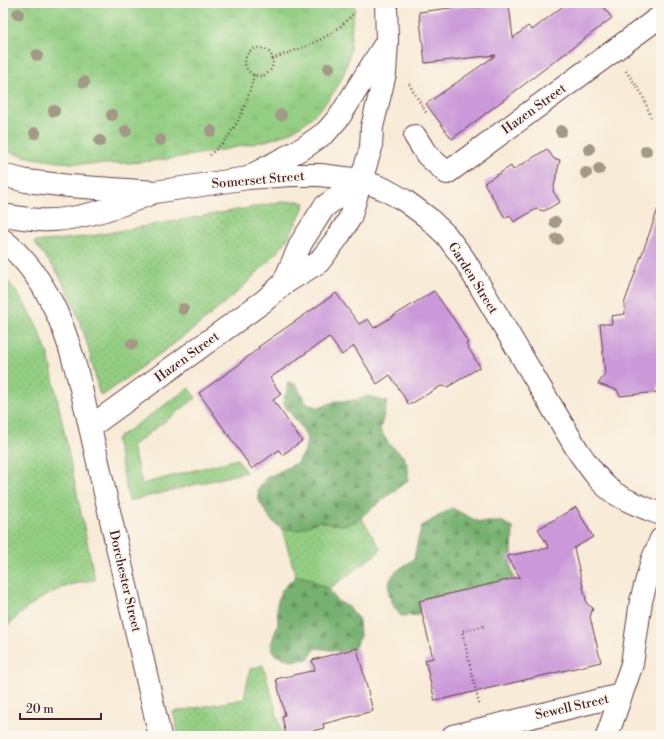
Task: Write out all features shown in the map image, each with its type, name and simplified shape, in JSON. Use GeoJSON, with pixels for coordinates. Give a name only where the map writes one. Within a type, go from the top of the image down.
{"type":"FeatureCollection","features":[{"type":"Feature","properties":{"kind":"street"},"geometry":{"type":"LineString","coordinates":[[362,180],[371,148],[372,127],[385,74],[387,41],[386,3]]}},
{"type":"Feature","properties":{"kind":"street","name":"Hazen Street"},"geometry":{"type":"LineString","coordinates":[[415,136],[427,155],[447,173],[661,16]]}},
{"type":"Feature","properties":{"kind":"street"},"geometry":{"type":"LineString","coordinates":[[248,178],[305,147],[326,132],[347,106],[387,41]]}},
{"type":"Feature","properties":{"kind":"street","name":"Somerset Street"},"geometry":{"type":"LineString","coordinates":[[3,175],[26,181],[155,192],[248,178],[291,174],[320,175],[362,180]]}},
{"type":"Feature","properties":{"kind":"street","name":"Hazen Street"},"geometry":{"type":"LineString","coordinates":[[90,426],[257,305],[283,284],[301,243],[324,207],[362,180]]}},
{"type":"Feature","properties":{"kind":"street","name":"Garden Street"},"geometry":{"type":"LineString","coordinates":[[362,180],[384,189],[404,200],[427,217],[446,235],[464,259],[578,451],[592,470],[611,491],[628,501],[661,514]]}},
{"type":"Feature","properties":{"kind":"street","name":"Somerset Street"},"geometry":{"type":"LineString","coordinates":[[3,215],[41,220],[70,218],[117,208],[155,192]]}},
{"type":"Feature","properties":{"kind":"street","name":"Dorchester Street"},"geometry":{"type":"LineString","coordinates":[[3,240],[15,250],[29,268],[58,315],[67,336],[76,366],[90,426],[160,736]]}},
{"type":"Feature","properties":{"kind":"street"},"geometry":{"type":"LineString","coordinates":[[607,736],[632,664],[641,601],[652,561],[661,539]]}},
{"type":"Feature","properties":{"kind":"street","name":"Sewell Street"},"geometry":{"type":"LineString","coordinates":[[453,736],[621,696]]}},
{"type":"Feature","properties":{"kind":"path"},"geometry":{"type":"LineString","coordinates":[[272,59],[297,51],[319,41],[338,28],[356,12]]}},
{"type":"Feature","properties":{"kind":"path"},"geometry":{"type":"LineString","coordinates":[[258,48],[263,49],[270,54],[272,63],[269,71],[265,74],[261,76],[254,75],[248,71],[245,59],[250,51],[258,48]]}},
{"type":"Feature","properties":{"kind":"path"},"geometry":{"type":"LineString","coordinates":[[626,71],[642,94],[651,117]]}},
{"type":"Feature","properties":{"kind":"path"},"geometry":{"type":"LineString","coordinates":[[210,155],[229,136],[248,96],[254,75]]}},
{"type":"Feature","properties":{"kind":"path"},"geometry":{"type":"LineString","coordinates":[[484,626],[462,631],[484,728]]}},
{"type":"Feature","properties":{"kind":"green space"},"geometry":{"type":"Polygon","coordinates":[[[3,3],[355,3],[351,45],[343,76],[333,93],[321,108],[307,121],[289,133],[248,145],[199,154],[143,162],[87,164],[59,162],[3,150],[3,3]]]}},
{"type":"Feature","properties":{"kind":"green space"},"geometry":{"type":"Polygon","coordinates":[[[298,201],[305,203],[288,239],[271,259],[239,290],[221,307],[162,352],[102,396],[99,393],[88,347],[66,288],[58,274],[34,242],[85,237],[282,202],[298,201]]]}},
{"type":"Feature","properties":{"kind":"green space"},"geometry":{"type":"Polygon","coordinates":[[[3,275],[34,319],[48,354],[95,580],[81,582],[44,596],[23,612],[3,631],[3,275]]]}},
{"type":"Feature","properties":{"kind":"green space"},"geometry":{"type":"Polygon","coordinates":[[[287,382],[296,384],[306,403],[320,408],[335,401],[349,401],[369,396],[387,402],[380,430],[389,444],[402,455],[408,466],[408,480],[356,521],[345,525],[319,521],[298,530],[282,529],[270,519],[259,500],[258,490],[266,478],[297,463],[305,451],[307,439],[301,426],[284,405],[284,397],[287,392],[287,382]]]}},
{"type":"Feature","properties":{"kind":"green space"},"geometry":{"type":"Polygon","coordinates":[[[189,388],[196,398],[132,446],[142,484],[237,459],[246,472],[129,501],[116,439],[189,388]]]}},
{"type":"Feature","properties":{"kind":"green space"},"geometry":{"type":"Polygon","coordinates":[[[452,508],[479,522],[503,522],[513,528],[512,555],[509,559],[514,579],[420,601],[419,615],[401,616],[390,597],[390,580],[397,571],[414,559],[422,526],[452,508]]]}},
{"type":"Feature","properties":{"kind":"green space"},"geometry":{"type":"Polygon","coordinates":[[[361,517],[381,550],[329,589],[317,584],[309,578],[296,576],[282,529],[298,530],[319,521],[331,524],[356,521],[361,517]]]}},
{"type":"Feature","properties":{"kind":"green space"},"geometry":{"type":"Polygon","coordinates":[[[296,576],[309,578],[317,584],[329,589],[337,601],[348,606],[359,620],[360,638],[351,653],[316,648],[308,659],[294,661],[275,655],[271,644],[278,624],[277,604],[281,591],[296,576]]]}},
{"type":"Feature","properties":{"kind":"green space"},"geometry":{"type":"Polygon","coordinates":[[[263,665],[283,736],[179,736],[173,712],[244,699],[250,669],[263,665]]]}},
{"type":"Feature","properties":{"kind":"building"},"geometry":{"type":"Polygon","coordinates":[[[567,3],[600,3],[612,18],[452,139],[426,104],[496,55],[425,63],[419,12],[474,5],[474,8],[509,4],[513,38],[528,26],[532,30],[567,3]]]}},
{"type":"Feature","properties":{"kind":"building"},"geometry":{"type":"Polygon","coordinates":[[[547,149],[554,159],[560,160],[553,191],[560,202],[544,211],[536,209],[514,222],[510,215],[505,218],[484,183],[511,166],[513,170],[547,149]]]}},
{"type":"Feature","properties":{"kind":"building"},"geometry":{"type":"Polygon","coordinates":[[[658,209],[661,209],[661,383],[658,383],[658,392],[620,396],[617,390],[598,384],[605,374],[600,324],[612,324],[611,316],[625,314],[624,304],[658,209]]]}},
{"type":"Feature","properties":{"kind":"building"},"geometry":{"type":"Polygon","coordinates":[[[434,291],[457,324],[468,343],[466,344],[480,367],[448,387],[441,386],[409,405],[390,375],[377,384],[354,346],[342,355],[329,337],[270,378],[281,394],[273,400],[302,441],[282,455],[279,450],[252,469],[199,393],[240,364],[259,348],[258,347],[336,293],[359,324],[368,319],[374,328],[434,291]]]}},
{"type":"Feature","properties":{"kind":"building"},"geometry":{"type":"Polygon","coordinates":[[[576,507],[593,537],[574,548],[587,604],[593,608],[590,617],[601,662],[435,701],[425,660],[433,658],[419,601],[520,577],[507,556],[549,548],[538,529],[576,507]]]}},
{"type":"Feature","properties":{"kind":"building"},"geometry":{"type":"Polygon","coordinates":[[[357,648],[373,711],[323,724],[324,728],[295,736],[286,736],[282,716],[285,715],[276,679],[315,670],[312,660],[357,648]]]}}]}
